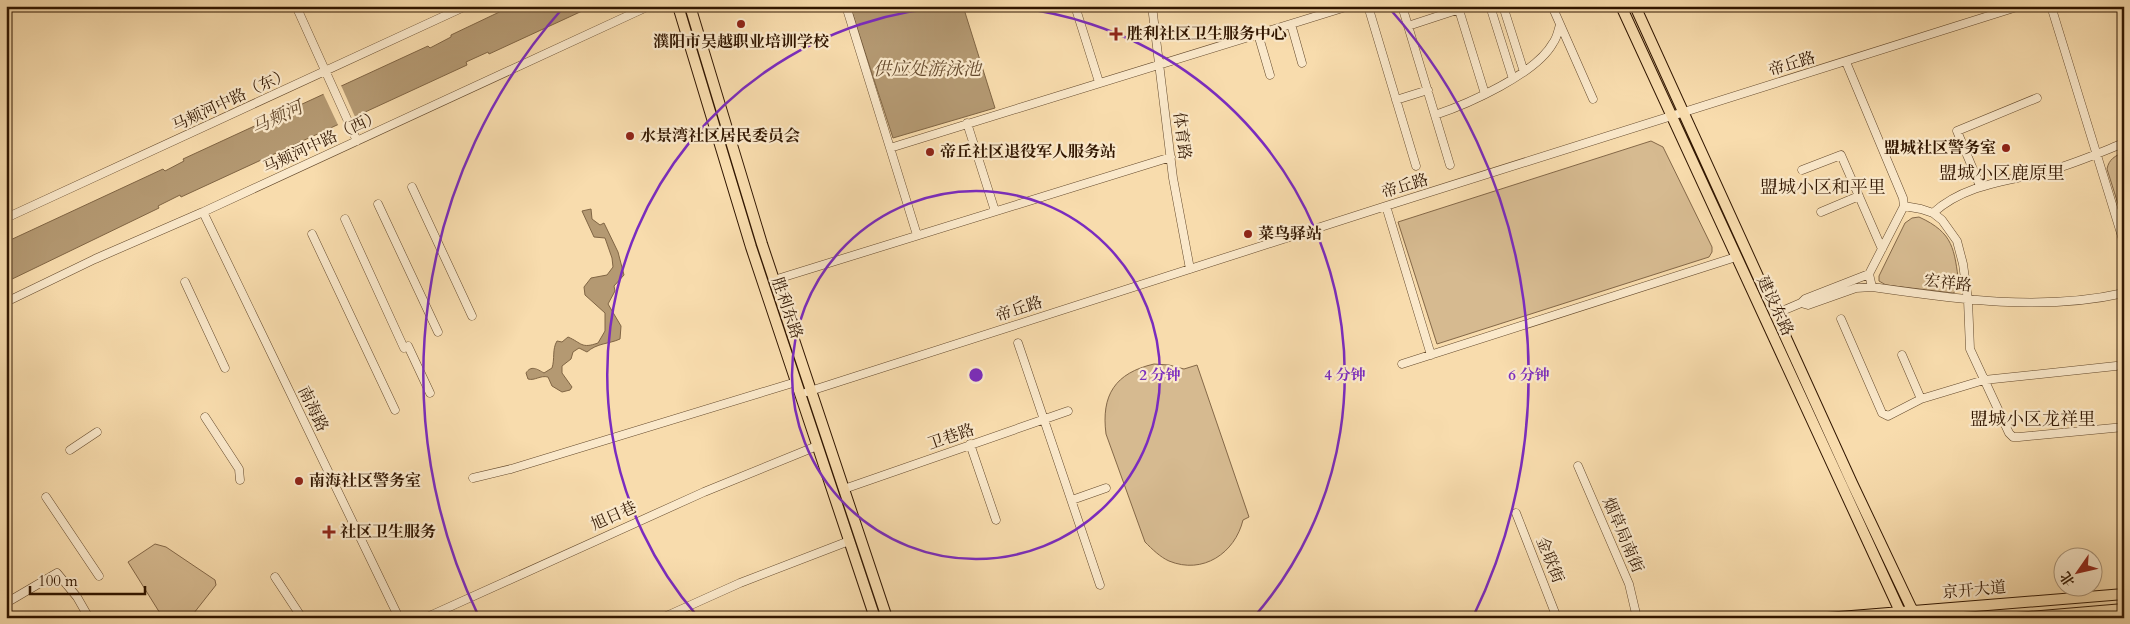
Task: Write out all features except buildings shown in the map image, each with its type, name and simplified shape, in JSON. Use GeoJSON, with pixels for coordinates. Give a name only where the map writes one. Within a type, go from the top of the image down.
{"type":"FeatureCollection","features":[{"type":"Feature","properties":{"kind":"main road","name":"胜利东路"},"geometry":{"type":"LineString","coordinates":[[678,6],[748,238],[875,618]]}},
{"type":"Feature","properties":{"kind":"main road","name":"胜利东路"},"geometry":{"type":"LineString","coordinates":[[690,6],[774,280],[887,618]]}},
{"type":"Feature","properties":{"kind":"main road","name":"建设东路"},"geometry":{"type":"LineString","coordinates":[[1622,6],[1902,615]]}},
{"type":"Feature","properties":{"kind":"main road","name":"建设东路"},"geometry":{"type":"LineString","coordinates":[[1635,6],[1852,483],[1914,614]]}},
{"type":"Feature","properties":{"kind":"main road","name":"京开大道"},"geometry":{"type":"LineString","coordinates":[[1827,618],[1902,615],[2124,594]]}},
{"type":"Feature","properties":{"kind":"main road","name":"京开大道"},"geometry":{"type":"LineString","coordinates":[[2016,618],[2124,609]]}},
{"type":"Feature","properties":{"kind":"street"},"geometry":{"type":"LineString","coordinates":[[296,6],[357,141]]}},
{"type":"Feature","properties":{"kind":"street","name":"马颊河中路（东）"},"geometry":{"type":"LineString","coordinates":[[6,218],[466,6]]}},
{"type":"Feature","properties":{"kind":"street","name":"马颊河中路（西）"},"geometry":{"type":"LineString","coordinates":[[6,302],[95,259],[203,212],[649,6]]}},
{"type":"Feature","properties":{"kind":"street"},"geometry":{"type":"LineString","coordinates":[[846,6],[917,235]]}},
{"type":"Feature","properties":{"kind":"street"},"geometry":{"type":"LineString","coordinates":[[1075,6],[1099,82]]}},
{"type":"Feature","properties":{"kind":"street","name":"体育路"},"geometry":{"type":"LineString","coordinates":[[1152,6],[1171,157],[1190,269]]}},
{"type":"Feature","properties":{"kind":"street"},"geometry":{"type":"LineString","coordinates":[[890,148],[1291,24],[1328,9],[1349,6]]}},
{"type":"Feature","properties":{"kind":"street"},"geometry":{"type":"LineString","coordinates":[[1368,6],[1416,166]]}},
{"type":"Feature","properties":{"kind":"street"},"geometry":{"type":"LineString","coordinates":[[1402,6],[1450,165]]}},
{"type":"Feature","properties":{"kind":"street"},"geometry":{"type":"LineString","coordinates":[[1408,26],[1469,6]]}},
{"type":"Feature","properties":{"kind":"street"},"geometry":{"type":"LineString","coordinates":[[1490,6],[1513,79]]}},
{"type":"Feature","properties":{"kind":"street"},"geometry":{"type":"LineString","coordinates":[[1503,6],[1524,72]]}},
{"type":"Feature","properties":{"kind":"street"},"geometry":{"type":"LineString","coordinates":[[1552,6],[1593,99]]}},
{"type":"Feature","properties":{"kind":"street","name":"帝丘路"},"geometry":{"type":"LineString","coordinates":[[800,394],[1386,206],[2020,6]]}},
{"type":"Feature","properties":{"kind":"street"},"geometry":{"type":"LineString","coordinates":[[2051,6],[2124,243]]}},
{"type":"Feature","properties":{"kind":"street"},"geometry":{"type":"LineString","coordinates":[[1454,10],[1485,94]]}},
{"type":"Feature","properties":{"kind":"street"},"geometry":{"type":"LineString","coordinates":[[1291,24],[1302,63]]}},
{"type":"Feature","properties":{"kind":"street"},"geometry":{"type":"LineString","coordinates":[[1435,115],[1485,94],[1524,72],[1553,44],[1560,25]]}},
{"type":"Feature","properties":{"kind":"street"},"geometry":{"type":"LineString","coordinates":[[1258,34],[1270,75]]}},
{"type":"Feature","properties":{"kind":"street"},"geometry":{"type":"LineString","coordinates":[[1801,303],[1805,299],[1868,274],[1904,206],[1903,198],[1846,62]]}},
{"type":"Feature","properties":{"kind":"street"},"geometry":{"type":"LineString","coordinates":[[1396,100],[1428,90]]}},
{"type":"Feature","properties":{"kind":"street"},"geometry":{"type":"LineString","coordinates":[[1980,186],[1957,131],[2037,98]]}},
{"type":"Feature","properties":{"kind":"street"},"geometry":{"type":"LineString","coordinates":[[967,124],[995,211]]}},
{"type":"Feature","properties":{"kind":"street"},"geometry":{"type":"LineString","coordinates":[[1933,213],[1955,198],[1980,186],[2048,171],[2096,155],[2124,143]]}},
{"type":"Feature","properties":{"kind":"street"},"geometry":{"type":"LineString","coordinates":[[1802,170],[1841,155],[1882,249]]}},
{"type":"Feature","properties":{"kind":"street"},"geometry":{"type":"LineString","coordinates":[[774,280],[1171,157]]}},
{"type":"Feature","properties":{"kind":"street"},"geometry":{"type":"LineString","coordinates":[[412,187],[472,316]]}},
{"type":"Feature","properties":{"kind":"street"},"geometry":{"type":"LineString","coordinates":[[1821,212],[1859,196]]}},
{"type":"Feature","properties":{"kind":"street"},"geometry":{"type":"LineString","coordinates":[[378,204],[438,332]]}},
{"type":"Feature","properties":{"kind":"street"},"geometry":{"type":"LineString","coordinates":[[1386,206],[1430,355]]}},
{"type":"Feature","properties":{"kind":"street"},"geometry":{"type":"LineString","coordinates":[[1904,206],[1933,213],[1942,220],[1957,241],[1962,258],[1968,300],[1970,349],[2008,433],[2013,437],[2124,427]]}},
{"type":"Feature","properties":{"kind":"street","name":"南海路"},"geometry":{"type":"LineString","coordinates":[[203,212],[399,618]]}},
{"type":"Feature","properties":{"kind":"street"},"geometry":{"type":"LineString","coordinates":[[345,219],[430,393]]}},
{"type":"Feature","properties":{"kind":"street"},"geometry":{"type":"LineString","coordinates":[[312,234],[395,410]]}},
{"type":"Feature","properties":{"kind":"street"},"geometry":{"type":"LineString","coordinates":[[1402,364],[1736,257]]}},
{"type":"Feature","properties":{"kind":"street"},"geometry":{"type":"LineString","coordinates":[[1868,274],[1872,287]]}},
{"type":"Feature","properties":{"kind":"street"},"geometry":{"type":"LineString","coordinates":[[185,282],[225,368]]}},
{"type":"Feature","properties":{"kind":"street","name":"宏祥路"},"geometry":{"type":"LineString","coordinates":[[1775,314],[1801,303],[1808,305],[1856,288],[1872,287],[1968,300],[2028,303],[2059,302],[2124,293]]}},
{"type":"Feature","properties":{"kind":"street"},"geometry":{"type":"LineString","coordinates":[[1841,319],[1884,415],[1888,416],[1921,399],[1984,380],[2116,366]]}},
{"type":"Feature","properties":{"kind":"street"},"geometry":{"type":"LineString","coordinates":[[1018,343],[1100,585]]}},
{"type":"Feature","properties":{"kind":"street"},"geometry":{"type":"LineString","coordinates":[[1902,355],[1921,399]]}},
{"type":"Feature","properties":{"kind":"street"},"geometry":{"type":"LineString","coordinates":[[473,478],[530,463],[796,382]]}},
{"type":"Feature","properties":{"kind":"street","name":"卫巷路"},"geometry":{"type":"LineString","coordinates":[[844,489],[1068,411]]}},
{"type":"Feature","properties":{"kind":"street"},"geometry":{"type":"LineString","coordinates":[[205,417],[239,469],[240,480]]}},
{"type":"Feature","properties":{"kind":"street"},"geometry":{"type":"LineString","coordinates":[[70,450],[97,432]]}},
{"type":"Feature","properties":{"kind":"street"},"geometry":{"type":"LineString","coordinates":[[970,444],[996,520]]}},
{"type":"Feature","properties":{"kind":"street","name":"旭日巷"},"geometry":{"type":"LineString","coordinates":[[425,618],[695,496],[817,446]]}},
{"type":"Feature","properties":{"kind":"street","name":"烟草局南街"},"geometry":{"type":"LineString","coordinates":[[1578,466],[1629,584],[1637,618]]}},
{"type":"Feature","properties":{"kind":"street"},"geometry":{"type":"LineString","coordinates":[[1072,500],[1106,488]]}},
{"type":"Feature","properties":{"kind":"street"},"geometry":{"type":"LineString","coordinates":[[46,497],[98,576]]}},
{"type":"Feature","properties":{"kind":"street","name":"金联街"},"geometry":{"type":"LineString","coordinates":[[1516,513],[1557,618]]}},
{"type":"Feature","properties":{"kind":"street"},"geometry":{"type":"LineString","coordinates":[[662,618],[740,583],[849,541]]}},
{"type":"Feature","properties":{"kind":"street"},"geometry":{"type":"LineString","coordinates":[[6,603],[56,572],[77,597],[89,618]]}},
{"type":"Feature","properties":{"kind":"street"},"geometry":{"type":"LineString","coordinates":[[276,577],[302,618]]}},
{"type":"Feature","properties":{"kind":"shaded area"},"geometry":{"type":"Polygon","coordinates":[[[1651,141],[1663,147],[1712,247],[1709,257],[1437,344],[1398,222],[1651,141]]]}},
{"type":"Feature","properties":{"kind":"shaded area"},"geometry":{"type":"Polygon","coordinates":[[[2124,152],[2124,223],[2107,169],[2113,158],[2124,152]]]}},
{"type":"Feature","properties":{"kind":"shaded area"},"geometry":{"type":"Polygon","coordinates":[[[1919,217],[1939,229],[1950,243],[1956,261],[1959,284],[1958,290],[1953,293],[1886,285],[1879,281],[1879,276],[1905,223],[1912,218],[1919,217]]]}},
{"type":"Feature","properties":{"kind":"shaded area"},"geometry":{"type":"Polygon","coordinates":[[[1154,364],[1184,369],[1197,365],[1249,517],[1243,520],[1239,532],[1225,551],[1205,563],[1182,565],[1169,561],[1159,555],[1145,542],[1106,434],[1106,408],[1114,388],[1129,373],[1154,364]]]}},
{"type":"Feature","properties":{"kind":"shaded area"},"geometry":{"type":"Polygon","coordinates":[[[155,544],[166,547],[215,580],[216,585],[190,618],[163,618],[128,562],[155,544]]]}},
{"type":"Feature","properties":{"kind":"water","name":"马颊河"},"geometry":{"type":"Polygon","coordinates":[[[512,6],[593,6],[489,54],[488,52],[466,62],[467,65],[181,197],[180,195],[158,206],[159,208],[6,282],[6,242],[163,169],[165,171],[184,161],[183,159],[428,46],[430,48],[451,37],[451,35],[512,6]]]}},
{"type":"Feature","properties":{"kind":"water","name":"供应处游泳池"},"geometry":{"type":"Polygon","coordinates":[[[850,6],[963,6],[995,108],[893,138],[850,6]]]}},
{"type":"Feature","properties":{"kind":"water"},"geometry":{"type":"Polygon","coordinates":[[[591,209],[592,219],[600,225],[604,223],[618,252],[624,275],[614,286],[615,291],[608,304],[621,326],[620,339],[599,345],[587,352],[579,348],[573,352],[571,359],[562,366],[562,373],[572,387],[570,390],[562,392],[552,386],[548,377],[528,379],[526,373],[532,368],[544,373],[552,368],[557,341],[562,342],[568,337],[585,345],[592,345],[598,343],[605,331],[605,313],[585,295],[584,287],[591,278],[607,275],[613,267],[605,238],[594,237],[582,211],[591,209]]]}},
{"type":"Feature","properties":{"kind":"pier"},"geometry":{"type":"Polygon","coordinates":[[[340,83],[356,119],[339,127],[322,91],[340,83]]]}},
{"type":"Feature","properties":{"kind":"tunnel"},"geometry":{"type":"LineString","coordinates":[[857,546],[871,584]]}},
{"type":"Feature","properties":{"kind":"place","name":"濮阳市吴越职业培训学校"},"geometry":{"type":"Point","coordinates":[741,24]}},
{"type":"Feature","properties":{"kind":"place","name":"胜利社区卫生服务中心"},"geometry":{"type":"Point","coordinates":[1116,34]}},
{"type":"Feature","properties":{"kind":"place","name":"水景湾社区居民委员会"},"geometry":{"type":"Point","coordinates":[630,136]}},
{"type":"Feature","properties":{"kind":"place","name":"盟城社区警务室"},"geometry":{"type":"Point","coordinates":[2006,148]}},
{"type":"Feature","properties":{"kind":"place","name":"帝丘社区退役军人服务站"},"geometry":{"type":"Point","coordinates":[930,152]}},
{"type":"Feature","properties":{"kind":"place","name":"菜鸟驿站"},"geometry":{"type":"Point","coordinates":[1248,234]}},
{"type":"Feature","properties":{"kind":"place","name":"南海社区警务室"},"geometry":{"type":"Point","coordinates":[299,481]}},
{"type":"Feature","properties":{"kind":"place","name":"社区卫生服务"},"geometry":{"type":"Point","coordinates":[329,532]}},
{"type":"Feature","properties":{"kind":"district","name":"盟城小区鹿原里"},"geometry":{"type":"Point","coordinates":[2002,173]}},
{"type":"Feature","properties":{"kind":"district","name":"盟城小区和平里"},"geometry":{"type":"Point","coordinates":[1823,187]}},
{"type":"Feature","properties":{"kind":"district","name":"盟城小区龙祥里"},"geometry":{"type":"Point","coordinates":[2033,419]}}]}
